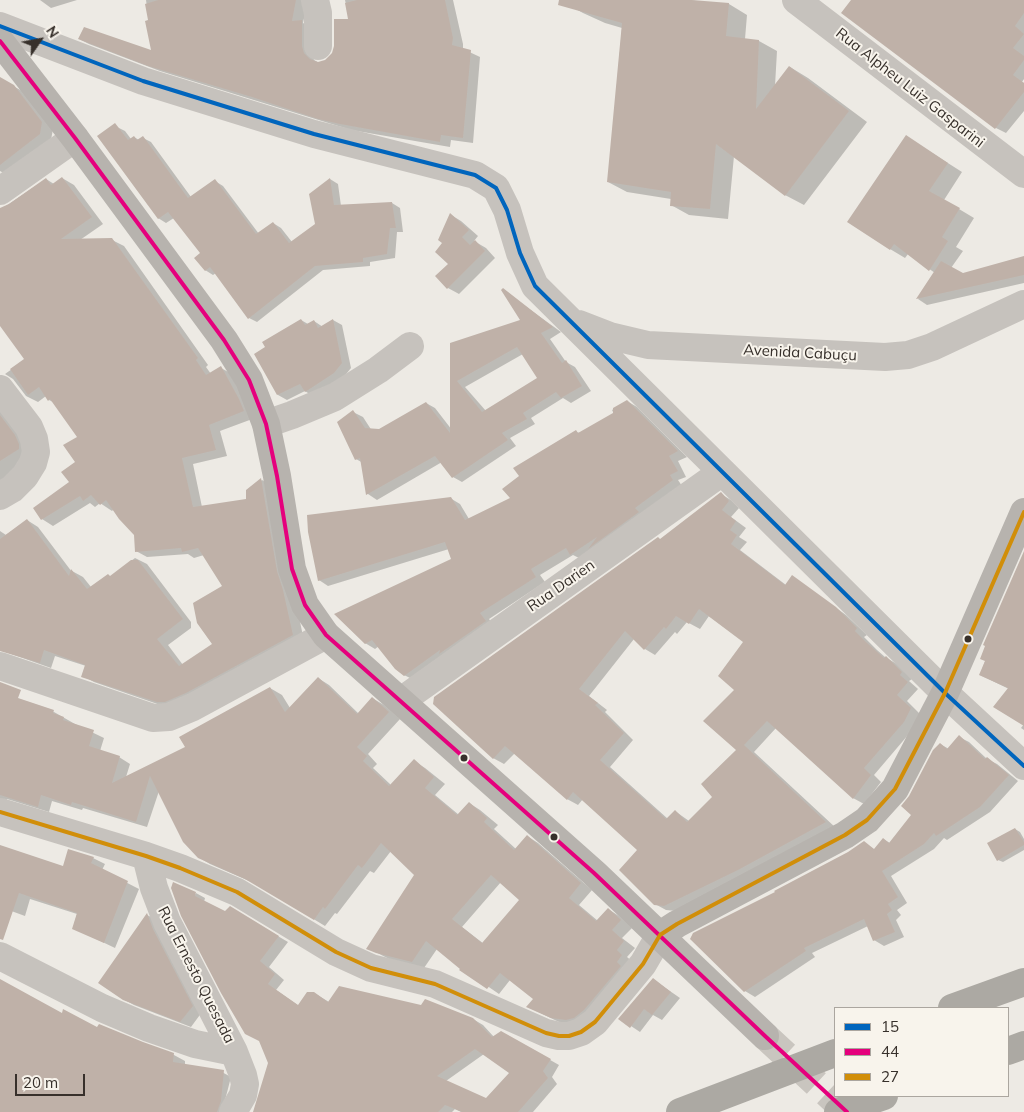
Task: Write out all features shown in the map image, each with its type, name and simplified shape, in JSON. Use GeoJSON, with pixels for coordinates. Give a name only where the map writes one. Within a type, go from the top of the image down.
{"type":"FeatureCollection","features":[{"type":"Feature","properties":{"kind":"highway"},"geometry":{"type":"LineString","coordinates":[[955,1007],[1024,982]]}},
{"type":"Feature","properties":{"kind":"highway"},"geometry":{"type":"LineString","coordinates":[[1009,1051],[1024,1045]]}},
{"type":"Feature","properties":{"kind":"highway"},"geometry":{"type":"LineString","coordinates":[[680,1112],[834,1053]]}},
{"type":"Feature","properties":{"kind":"highway"},"geometry":{"type":"LineString","coordinates":[[838,1112],[881,1097]]}},
{"type":"Feature","properties":{"kind":"street"},"geometry":{"type":"LineString","coordinates":[[315,0],[318,13],[318,46]]}},
{"type":"Feature","properties":{"kind":"street","name":"Rua Alpheu Luiz Gasparini"},"geometry":{"type":"LineString","coordinates":[[796,0],[1024,174]]}},
{"type":"Feature","properties":{"kind":"street"},"geometry":{"type":"LineString","coordinates":[[0,26],[143,81],[314,134],[476,175],[496,188],[507,210],[520,253],[534,286],[945,693],[1024,766]]}},
{"type":"Feature","properties":{"kind":"street"},"geometry":{"type":"LineString","coordinates":[[0,41],[75,138],[224,340],[248,380],[266,424],[277,476],[292,568],[305,604],[326,635],[594,872],[765,1036]]}},
{"type":"Feature","properties":{"kind":"street"},"geometry":{"type":"LineString","coordinates":[[0,192],[75,138]]}},
{"type":"Feature","properties":{"kind":"street","name":"Avenida Cabuçu"},"geometry":{"type":"LineString","coordinates":[[568,320],[610,336],[648,345],[886,357],[908,355],[932,347],[1024,304]]}},
{"type":"Feature","properties":{"kind":"street"},"geometry":{"type":"LineString","coordinates":[[266,424],[335,397],[370,376],[410,346]]}},
{"type":"Feature","properties":{"kind":"street"},"geometry":{"type":"LineString","coordinates":[[0,389],[29,427],[34,439],[36,452],[33,463],[25,476],[12,489],[0,496]]}},
{"type":"Feature","properties":{"kind":"street","name":"Rua Darien"},"geometry":{"type":"LineString","coordinates":[[400,701],[722,472]]}},
{"type":"Feature","properties":{"kind":"street"},"geometry":{"type":"LineString","coordinates":[[0,812],[180,868],[237,892],[336,952],[371,968],[435,984],[546,1033],[569,1036],[581,1032],[595,1022],[643,964],[660,935],[677,924],[845,835],[867,820],[895,788],[945,693],[1024,512]]}},
{"type":"Feature","properties":{"kind":"street"},"geometry":{"type":"LineString","coordinates":[[0,666],[153,718],[169,717],[193,707],[326,635]]}},
{"type":"Feature","properties":{"kind":"street","name":"Rua Ernesto Quesada"},"geometry":{"type":"LineString","coordinates":[[146,856],[154,888],[167,922],[234,1052]]}},
{"type":"Feature","properties":{"kind":"street","name":"Rua Ernesto Quesada"},"geometry":{"type":"LineString","coordinates":[[0,956],[102,1008],[150,1028],[196,1044],[234,1052]]}},
{"type":"Feature","properties":{"kind":"street"},"geometry":{"type":"LineString","coordinates":[[233,1112],[243,1095],[245,1084],[244,1075],[234,1052]]}},
{"type":"Feature","properties":{"kind":"building"},"geometry":{"type":"Polygon","coordinates":[[[158,0],[296,0],[292,21],[302,20],[302,46],[304,53],[310,59],[318,62],[325,60],[332,53],[334,46],[334,19],[348,19],[345,3],[357,0],[445,0],[453,38],[452,45],[471,50],[463,138],[441,135],[440,142],[318,119],[148,66],[78,39],[84,27],[151,50],[145,21],[148,20],[145,4],[158,0]]]}},
{"type":"Feature","properties":{"kind":"building"},"geometry":{"type":"Polygon","coordinates":[[[559,0],[692,0],[729,3],[726,36],[759,40],[756,109],[789,66],[849,111],[785,196],[716,144],[710,209],[670,206],[671,192],[607,182],[622,23],[558,5],[559,0]]]}},
{"type":"Feature","properties":{"kind":"building"},"geometry":{"type":"Polygon","coordinates":[[[851,0],[1024,0],[1024,13],[1015,26],[1024,34],[1013,48],[1024,56],[1024,60],[1013,75],[1024,83],[1024,92],[995,129],[841,13],[851,0]]]}},
{"type":"Feature","properties":{"kind":"building"},"geometry":{"type":"Polygon","coordinates":[[[0,77],[14,85],[42,122],[40,134],[0,165],[0,77]]]}},
{"type":"Feature","properties":{"kind":"building"},"geometry":{"type":"Polygon","coordinates":[[[115,123],[128,140],[134,136],[137,140],[143,136],[188,198],[215,179],[256,234],[273,222],[289,243],[315,224],[309,194],[330,178],[334,205],[392,202],[396,228],[390,228],[387,254],[363,258],[363,262],[315,266],[248,319],[210,267],[205,271],[194,258],[200,253],[168,212],[158,219],[97,136],[115,123]]]}},
{"type":"Feature","properties":{"kind":"building"},"geometry":{"type":"Polygon","coordinates":[[[906,135],[948,163],[929,191],[960,208],[942,237],[948,241],[929,271],[894,244],[890,250],[847,222],[906,135]]]}},
{"type":"Feature","properties":{"kind":"building"},"geometry":{"type":"Polygon","coordinates":[[[62,177],[92,217],[61,239],[112,238],[198,358],[196,360],[206,375],[221,366],[239,399],[244,411],[209,425],[216,450],[182,458],[193,507],[246,499],[246,490],[261,478],[277,571],[293,635],[186,693],[165,702],[157,702],[81,677],[85,665],[44,650],[40,663],[0,651],[0,539],[27,519],[69,576],[71,569],[87,589],[108,574],[110,576],[131,560],[138,560],[183,619],[157,639],[179,666],[212,644],[197,623],[193,603],[222,586],[198,548],[182,552],[181,548],[135,552],[134,535],[119,519],[106,500],[100,505],[91,495],[83,501],[80,496],[41,520],[33,508],[69,482],[61,472],[75,462],[63,445],[77,437],[39,387],[28,395],[10,369],[24,359],[0,326],[0,208],[9,204],[46,178],[51,185],[62,177]]]}},
{"type":"Feature","properties":{"kind":"building"},"geometry":{"type":"Polygon","coordinates":[[[450,213],[469,230],[462,237],[470,245],[475,240],[485,251],[447,289],[435,276],[448,264],[435,252],[442,243],[438,240],[450,213]]]}},
{"type":"Feature","properties":{"kind":"building"},"geometry":{"type":"Polygon","coordinates":[[[1024,256],[1024,275],[916,299],[941,261],[963,273],[1024,256]]]}},
{"type":"Feature","properties":{"kind":"building"},"geometry":{"type":"Polygon","coordinates":[[[503,288],[553,327],[541,333],[562,363],[566,360],[582,386],[561,398],[556,392],[523,413],[527,419],[502,433],[508,440],[452,478],[435,456],[366,495],[360,458],[355,460],[337,422],[353,410],[365,428],[379,429],[426,402],[450,433],[450,343],[520,320],[501,290],[503,288]],[[517,347],[457,381],[482,412],[537,378],[517,347]]]}},
{"type":"Feature","properties":{"kind":"building"},"geometry":{"type":"Polygon","coordinates":[[[301,319],[305,325],[314,320],[318,328],[333,319],[342,363],[334,373],[305,392],[300,384],[277,395],[254,354],[265,347],[262,342],[301,319]]]}},
{"type":"Feature","properties":{"kind":"building"},"geometry":{"type":"Polygon","coordinates":[[[627,400],[678,451],[669,456],[678,471],[670,475],[673,480],[635,508],[639,512],[588,549],[597,537],[570,555],[566,548],[531,569],[536,577],[480,613],[486,621],[439,654],[440,650],[404,676],[395,669],[372,640],[365,644],[334,614],[451,559],[445,542],[318,581],[308,532],[307,515],[451,497],[465,520],[510,498],[502,489],[519,476],[513,468],[576,430],[578,433],[613,413],[613,408],[627,400]]]}},
{"type":"Feature","properties":{"kind":"building"},"geometry":{"type":"Polygon","coordinates":[[[0,415],[15,435],[19,449],[0,461],[0,415]]]}},
{"type":"Feature","properties":{"kind":"building"},"geometry":{"type":"Polygon","coordinates":[[[721,492],[729,501],[722,510],[736,521],[730,530],[737,535],[731,544],[785,585],[792,575],[836,607],[857,628],[855,631],[866,642],[884,658],[886,656],[902,672],[900,675],[908,682],[897,695],[911,708],[904,722],[864,768],[871,775],[853,799],[767,721],[744,745],[826,822],[738,870],[664,906],[654,905],[619,870],[637,850],[573,792],[567,800],[505,746],[493,759],[433,704],[434,697],[658,537],[660,539],[721,492]],[[699,609],[689,624],[676,616],[666,629],[664,627],[644,650],[625,631],[579,689],[598,703],[595,705],[624,733],[600,760],[666,819],[675,810],[687,822],[712,797],[701,784],[736,750],[703,721],[734,690],[718,676],[743,642],[699,609]]]}},
{"type":"Feature","properties":{"kind":"building"},"geometry":{"type":"Polygon","coordinates":[[[1024,551],[1024,726],[993,707],[1008,688],[979,675],[985,661],[980,659],[985,646],[983,645],[1024,551]]]}},
{"type":"Feature","properties":{"kind":"building"},"geometry":{"type":"Polygon","coordinates":[[[318,677],[357,714],[372,697],[389,712],[357,747],[367,756],[363,761],[389,786],[414,759],[434,777],[425,788],[457,815],[469,802],[487,818],[484,822],[514,850],[527,835],[581,883],[569,898],[596,921],[608,908],[621,920],[612,930],[624,941],[617,950],[622,955],[617,962],[621,966],[584,1010],[574,1018],[566,1020],[551,1018],[526,1007],[533,999],[500,973],[487,989],[459,970],[426,941],[412,962],[366,949],[414,875],[381,843],[362,868],[358,865],[325,909],[323,907],[314,920],[245,879],[198,858],[183,842],[150,776],[136,822],[72,802],[71,805],[41,795],[38,807],[0,795],[0,682],[21,690],[18,698],[54,710],[53,713],[64,717],[63,720],[94,730],[89,746],[120,756],[112,783],[185,747],[179,737],[270,687],[285,712],[318,677]],[[491,875],[452,919],[482,943],[519,900],[491,875]]]}},
{"type":"Feature","properties":{"kind":"building"},"geometry":{"type":"Polygon","coordinates":[[[959,735],[985,759],[987,757],[1009,775],[980,807],[936,836],[934,833],[924,844],[882,871],[898,897],[888,904],[892,910],[887,914],[895,932],[873,941],[864,919],[804,948],[806,951],[744,992],[690,939],[693,933],[775,892],[848,852],[864,841],[874,849],[883,838],[889,843],[911,815],[901,806],[909,796],[933,750],[940,743],[947,749],[959,735]]]}},
{"type":"Feature","properties":{"kind":"building"},"geometry":{"type":"Polygon","coordinates":[[[1015,828],[1024,845],[997,861],[987,843],[1015,828]]]}},
{"type":"Feature","properties":{"kind":"building"},"geometry":{"type":"Polygon","coordinates":[[[0,845],[63,866],[68,849],[94,857],[91,863],[128,881],[104,943],[72,929],[77,913],[19,893],[3,940],[0,939],[0,845]]]}},
{"type":"Feature","properties":{"kind":"building"},"geometry":{"type":"Polygon","coordinates":[[[173,882],[196,892],[195,896],[225,911],[230,906],[279,936],[260,961],[275,974],[268,984],[298,1005],[307,992],[314,992],[328,1002],[339,986],[421,1005],[425,999],[473,1018],[492,1037],[501,1031],[551,1059],[543,1071],[548,1078],[518,1112],[462,1112],[445,1105],[438,1112],[253,1112],[268,1063],[259,1041],[245,1034],[221,993],[181,916],[171,888],[173,882]],[[475,1049],[437,1076],[486,1098],[509,1073],[475,1049]]]}},
{"type":"Feature","properties":{"kind":"building"},"geometry":{"type":"Polygon","coordinates":[[[147,913],[153,929],[193,1006],[180,1022],[123,1000],[98,983],[147,913]]]}},
{"type":"Feature","properties":{"kind":"building"},"geometry":{"type":"Polygon","coordinates":[[[653,978],[671,992],[652,1015],[644,1009],[630,1028],[618,1019],[653,978]]]}},
{"type":"Feature","properties":{"kind":"building"},"geometry":{"type":"Polygon","coordinates":[[[0,979],[62,1013],[63,1009],[97,1027],[99,1024],[174,1053],[173,1062],[224,1070],[221,1101],[217,1112],[0,1112],[0,979]]]}},
{"type":"Feature","properties":{"kind":"tunnel"},"geometry":{"type":"LineString","coordinates":[[765,1036],[847,1112]]}},
{"type":"Feature","properties":{"kind":"transit line","name":"15"},"geometry":{"type":"LineString","coordinates":[[0,26],[143,81],[314,134],[475,175],[496,188],[507,210],[520,253],[535,286],[945,693],[1024,766]]}},
{"type":"Feature","properties":{"kind":"transit line","name":"44"},"geometry":{"type":"LineString","coordinates":[[0,41],[75,138],[224,340],[249,380],[266,424],[277,476],[292,569],[305,605],[326,635],[594,873],[847,1112]]}},
{"type":"Feature","properties":{"kind":"transit line","name":"27"},"geometry":{"type":"LineString","coordinates":[[0,812],[180,868],[237,892],[336,952],[371,968],[435,984],[546,1033],[569,1036],[581,1032],[595,1022],[643,964],[660,935],[677,924],[845,835],[867,820],[895,789],[945,693],[1024,512]]}}]}
